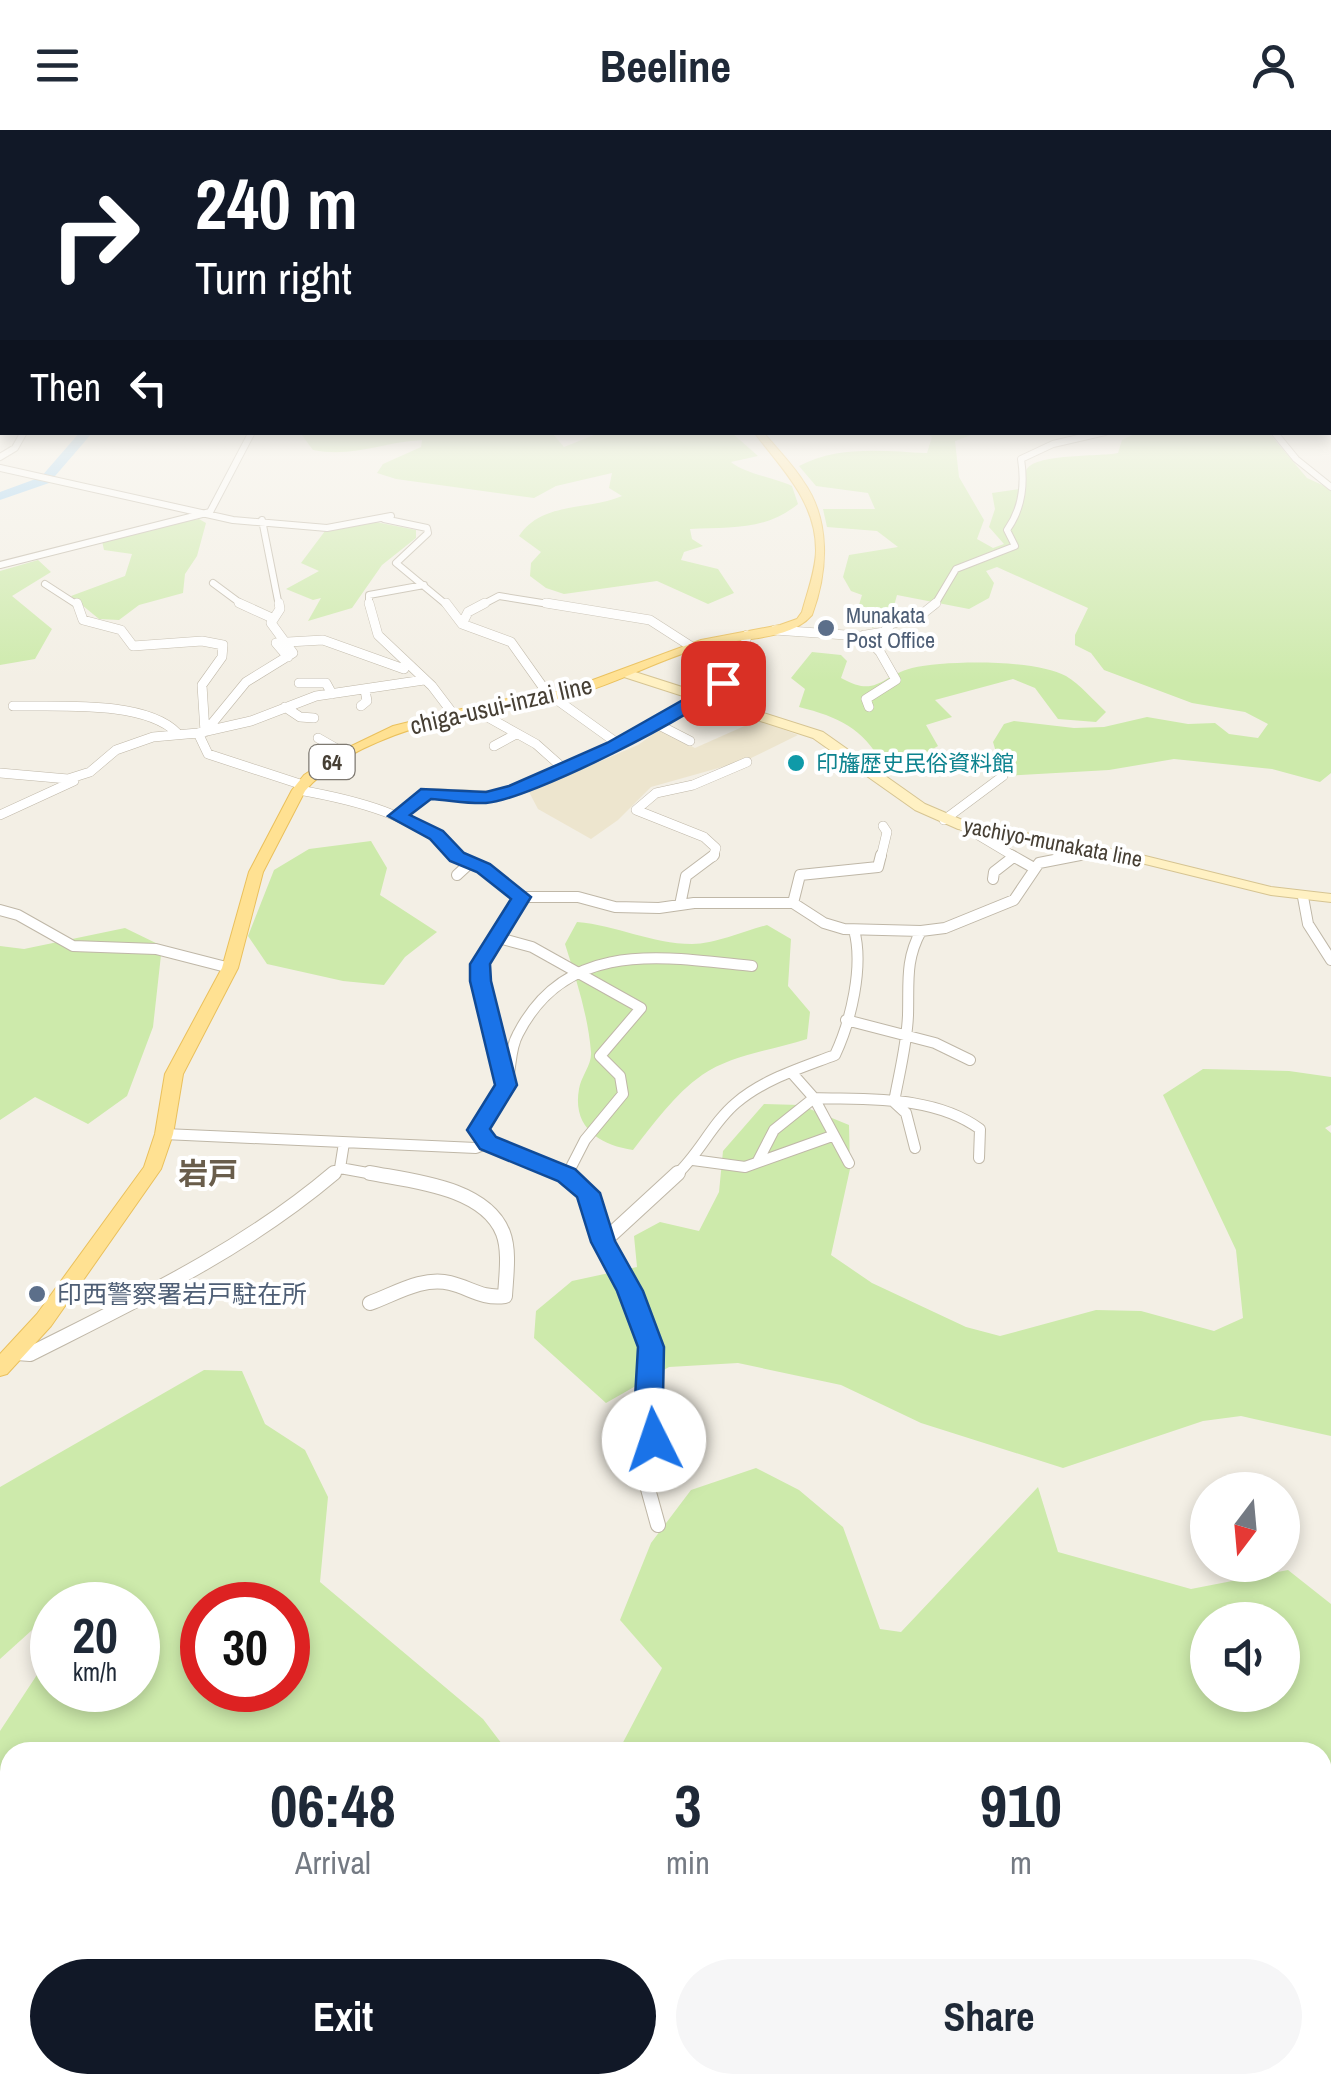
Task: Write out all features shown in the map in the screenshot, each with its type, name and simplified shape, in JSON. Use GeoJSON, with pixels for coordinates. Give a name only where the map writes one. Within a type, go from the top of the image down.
{"type":"FeatureCollection","features":[{"type":"Feature","properties":{"kind":"main road","name":"chiga-usui-inzai line"},"geometry":{"type":"LineString","coordinates":[[0,1368],[17,1353],[132,1201],[152,1168],[164,1134],[174,1074],[230,968],[256,872],[301,787],[346,754],[398,728],[551,697],[628,674],[692,647],[796,623],[808,613],[821,550],[809,499]]}},
{"type":"Feature","properties":{"kind":"main road","name":"yachiyo-munakata line"},"geometry":{"type":"LineString","coordinates":[[628,674],[818,735],[944,820],[1108,852],[1303,897],[1331,898]]}},
{"type":"Feature","properties":{"kind":"street"},"geometry":{"type":"LineString","coordinates":[[137,499],[205,514],[327,528],[390,516]]}},
{"type":"Feature","properties":{"kind":"street"},"geometry":{"type":"LineString","coordinates":[[0,565],[205,514],[220,499]]}},
{"type":"Feature","properties":{"kind":"street"},"geometry":{"type":"LineString","coordinates":[[775,630],[864,635],[884,632],[894,621],[921,615],[950,588],[956,569],[1014,546],[1016,542],[1007,530],[1016,517],[1020,499]]}},
{"type":"Feature","properties":{"kind":"street"},"geometry":{"type":"LineString","coordinates":[[379,517],[428,530],[396,564],[441,597],[462,624],[511,642],[551,697],[617,744]]}},
{"type":"Feature","properties":{"kind":"street"},"geometry":{"type":"LineString","coordinates":[[202,732],[246,682],[288,657],[294,649],[271,623],[280,610],[262,520]]}},
{"type":"Feature","properties":{"kind":"street"},"geometry":{"type":"LineString","coordinates":[[213,583],[240,604],[272,618]]}},
{"type":"Feature","properties":{"kind":"street"},"geometry":{"type":"LineString","coordinates":[[45,584],[78,604],[83,620],[121,630],[133,646],[220,642],[222,657],[202,686],[202,732],[208,754],[398,816],[437,835],[452,853],[496,876],[521,897],[578,897],[615,907],[659,908],[680,904],[793,902],[833,927],[921,931],[945,928],[1014,900],[1034,868],[1057,857],[1108,852]]}},
{"type":"Feature","properties":{"kind":"street"},"geometry":{"type":"LineString","coordinates":[[424,585],[374,593],[367,599],[374,629],[408,670],[424,680],[454,714]]}},
{"type":"Feature","properties":{"kind":"street"},"geometry":{"type":"LineString","coordinates":[[462,624],[468,612],[499,596],[650,620],[666,626],[673,638],[692,647]]}},
{"type":"Feature","properties":{"kind":"street"},"geometry":{"type":"LineString","coordinates":[[398,816],[427,793],[498,796],[617,744],[738,674],[747,635]]}},
{"type":"Feature","properties":{"kind":"street"},"geometry":{"type":"LineString","coordinates":[[864,635],[880,652],[896,680],[866,699],[869,706]]}},
{"type":"Feature","properties":{"kind":"street"},"geometry":{"type":"LineString","coordinates":[[288,642],[323,640],[408,670]]}},
{"type":"Feature","properties":{"kind":"street"},"geometry":{"type":"LineString","coordinates":[[276,643],[288,657]]}},
{"type":"Feature","properties":{"kind":"street"},"geometry":{"type":"LineString","coordinates":[[0,815],[90,772],[116,750],[176,733],[202,732],[260,718],[332,694],[424,680]]}},
{"type":"Feature","properties":{"kind":"street"},"geometry":{"type":"LineString","coordinates":[[299,683],[326,683],[332,694]]}},
{"type":"Feature","properties":{"kind":"street"},"geometry":{"type":"LineString","coordinates":[[361,706],[367,701],[365,690]]}},
{"type":"Feature","properties":{"kind":"street"},"geometry":{"type":"LineString","coordinates":[[13,706],[96,707],[173,725],[176,733]]}},
{"type":"Feature","properties":{"kind":"street"},"geometry":{"type":"LineString","coordinates":[[285,707],[300,717],[314,718]]}},
{"type":"Feature","properties":{"kind":"street"},"geometry":{"type":"LineString","coordinates":[[475,710],[536,744],[564,768]]}},
{"type":"Feature","properties":{"kind":"street"},"geometry":{"type":"LineString","coordinates":[[655,723],[690,741]]}},
{"type":"Feature","properties":{"kind":"street"},"geometry":{"type":"LineString","coordinates":[[494,746],[516,734]]}},
{"type":"Feature","properties":{"kind":"street"},"geometry":{"type":"LineString","coordinates":[[318,738],[346,754]]}},
{"type":"Feature","properties":{"kind":"street"},"geometry":{"type":"LineString","coordinates":[[680,904],[686,876],[713,857],[716,848],[704,837],[636,810],[658,790],[683,788],[746,762]]}},
{"type":"Feature","properties":{"kind":"street"},"geometry":{"type":"LineString","coordinates":[[0,773],[68,779],[90,772]]}},
{"type":"Feature","properties":{"kind":"street"},"geometry":{"type":"LineString","coordinates":[[944,820],[1003,776]]}},
{"type":"Feature","properties":{"kind":"street"},"geometry":{"type":"LineString","coordinates":[[793,902],[800,875],[878,866],[888,832],[883,826]]}},
{"type":"Feature","properties":{"kind":"street"},"geometry":{"type":"LineString","coordinates":[[964,826],[1034,868]]}},
{"type":"Feature","properties":{"kind":"street"},"geometry":{"type":"LineString","coordinates":[[992,879],[994,872],[1012,858]]}},
{"type":"Feature","properties":{"kind":"street"},"geometry":{"type":"LineString","coordinates":[[457,875],[470,863]]}},
{"type":"Feature","properties":{"kind":"street"},"geometry":{"type":"LineString","coordinates":[[506,1085],[481,981],[483,955],[521,897]]}},
{"type":"Feature","properties":{"kind":"street"},"geometry":{"type":"LineString","coordinates":[[1303,897],[1308,924],[1331,960]]}},
{"type":"Feature","properties":{"kind":"street"},"geometry":{"type":"LineString","coordinates":[[0,910],[18,914],[73,946],[156,948],[230,968]]}},
{"type":"Feature","properties":{"kind":"street"},"geometry":{"type":"LineString","coordinates":[[603,1242],[693,1160],[733,1105],[762,1084],[834,1055],[841,1047],[859,949],[854,930]]}},
{"type":"Feature","properties":{"kind":"street"},"geometry":{"type":"LineString","coordinates":[[894,1102],[908,1018],[906,976],[910,951],[921,931]]}},
{"type":"Feature","properties":{"kind":"street"},"geometry":{"type":"LineString","coordinates":[[495,937],[532,947],[642,1010],[600,1056],[620,1076],[623,1094],[585,1140],[566,1175]]}},
{"type":"Feature","properties":{"kind":"street"},"geometry":{"type":"LineString","coordinates":[[658,1526],[646,1478],[654,1440],[649,1398],[651,1347],[630,1291],[603,1242],[588,1193],[566,1175],[488,1143],[479,1124],[506,1085],[517,1034],[538,1004],[576,970],[625,957],[752,966]]}},
{"type":"Feature","properties":{"kind":"street"},"geometry":{"type":"LineString","coordinates":[[846,1020],[935,1043],[970,1060]]}},
{"type":"Feature","properties":{"kind":"street"},"geometry":{"type":"LineString","coordinates":[[792,1072],[814,1098],[849,1163]]}},
{"type":"Feature","properties":{"kind":"street"},"geometry":{"type":"LineString","coordinates":[[758,1162],[774,1130],[814,1098],[894,1102],[938,1110],[973,1122],[982,1139],[979,1158]]}},
{"type":"Feature","properties":{"kind":"street"},"geometry":{"type":"LineString","coordinates":[[894,1102],[906,1112],[915,1148]]}},
{"type":"Feature","properties":{"kind":"street"},"geometry":{"type":"LineString","coordinates":[[164,1134],[476,1148],[488,1143]]}},
{"type":"Feature","properties":{"kind":"street"},"geometry":{"type":"LineString","coordinates":[[693,1160],[731,1168],[832,1136]]}},
{"type":"Feature","properties":{"kind":"street"},"geometry":{"type":"LineString","coordinates":[[17,1353],[30,1354],[199,1268],[284,1216],[340,1168],[344,1143]]}},
{"type":"Feature","properties":{"kind":"street"},"geometry":{"type":"LineString","coordinates":[[340,1168],[428,1186],[472,1200],[502,1229],[507,1269],[504,1296],[484,1300],[450,1282],[427,1282],[370,1303]]}},
{"type":"Feature","properties":{"kind":"shaded area"},"geometry":{"type":"Polygon","coordinates":[[[758,720],[798,735],[747,760],[651,787],[618,820],[591,839],[538,809],[529,792],[638,745],[659,730],[695,748],[758,720]]]}},
{"type":"Feature","properties":{"kind":"green space"},"geometry":{"type":"Polygon","coordinates":[[[796,499],[798,504],[760,523],[690,529],[692,539],[703,546],[684,552],[681,560],[718,569],[734,593],[708,604],[657,581],[564,594],[546,588],[530,576],[531,563],[541,552],[519,536],[529,525],[553,512],[609,501],[796,499]]]}},
{"type":"Feature","properties":{"kind":"green space"},"geometry":{"type":"Polygon","coordinates":[[[870,499],[972,499],[984,520],[977,539],[993,548],[1004,544],[989,527],[995,509],[993,499],[1331,499],[1331,773],[1320,782],[1272,769],[1174,759],[1109,770],[1003,776],[993,742],[1004,724],[1014,721],[1074,728],[1104,727],[1147,717],[1188,724],[1215,723],[1229,734],[1258,738],[1268,724],[1245,712],[1192,703],[1104,670],[1091,653],[1075,645],[1075,635],[1088,608],[997,567],[986,571],[994,583],[989,598],[969,609],[897,595],[890,620],[872,628],[874,621],[858,608],[862,595],[851,591],[843,577],[849,555],[898,547],[877,531],[827,527],[823,509],[875,509],[870,499]]]}},
{"type":"Feature","properties":{"kind":"green space"},"geometry":{"type":"Polygon","coordinates":[[[199,519],[206,523],[197,556],[185,574],[183,593],[139,605],[119,620],[99,619],[71,596],[125,576],[132,554],[104,550],[102,541],[119,532],[199,519]]]}},
{"type":"Feature","properties":{"kind":"green space"},"geometry":{"type":"Polygon","coordinates":[[[371,521],[416,530],[416,538],[382,565],[352,608],[308,621],[321,598],[313,600],[286,589],[319,571],[301,563],[328,527],[371,521]]]}},
{"type":"Feature","properties":{"kind":"green space"},"geometry":{"type":"Polygon","coordinates":[[[38,560],[51,572],[12,596],[52,629],[35,659],[0,665],[0,571],[38,560]]]}},
{"type":"Feature","properties":{"kind":"green space"},"geometry":{"type":"Polygon","coordinates":[[[812,652],[841,655],[847,661],[841,678],[863,686],[927,665],[1034,666],[1066,676],[1106,712],[1096,722],[1058,719],[1035,688],[1013,679],[935,700],[952,717],[926,725],[938,746],[917,758],[883,764],[867,741],[848,726],[799,707],[805,689],[791,678],[812,652]]]}},
{"type":"Feature","properties":{"kind":"green space"},"geometry":{"type":"Polygon","coordinates":[[[371,841],[387,868],[380,895],[437,932],[405,957],[384,985],[343,981],[267,964],[248,936],[274,870],[309,849],[371,841]]]}},
{"type":"Feature","properties":{"kind":"green space"},"geometry":{"type":"Polygon","coordinates":[[[577,922],[692,944],[767,925],[791,939],[788,986],[810,1012],[807,1039],[739,1058],[702,1075],[673,1100],[633,1150],[600,1139],[584,1124],[578,1103],[591,1052],[565,944],[577,922]]]}},
{"type":"Feature","properties":{"kind":"green space"},"geometry":{"type":"Polygon","coordinates":[[[125,928],[162,946],[153,1027],[127,1096],[88,1124],[35,1097],[0,1120],[0,946],[24,949],[125,928]]]}},
{"type":"Feature","properties":{"kind":"green space"},"geometry":{"type":"Polygon","coordinates":[[[1203,1069],[1289,1071],[1331,1077],[1331,1125],[1325,1128],[1331,1133],[1331,1436],[1241,1416],[1203,1421],[1063,1468],[921,1423],[841,1385],[738,1363],[669,1367],[606,1403],[534,1338],[536,1311],[572,1281],[637,1267],[634,1236],[660,1222],[699,1231],[719,1192],[723,1151],[764,1104],[800,1105],[849,1125],[850,1169],[831,1255],[872,1283],[966,1327],[1000,1336],[1096,1310],[1141,1311],[1214,1331],[1243,1318],[1236,1250],[1163,1095],[1203,1069]]]}},
{"type":"Feature","properties":{"kind":"green space"},"geometry":{"type":"Polygon","coordinates":[[[204,1370],[242,1371],[265,1424],[305,1450],[328,1497],[320,1582],[483,1719],[500,1742],[0,1742],[0,1731],[30,1685],[30,1712],[160,1712],[160,1582],[30,1582],[30,1632],[0,1659],[0,1487],[204,1370]]]}},
{"type":"Feature","properties":{"kind":"green space"},"geometry":{"type":"Polygon","coordinates":[[[756,1468],[799,1490],[843,1527],[880,1629],[901,1632],[1038,1487],[1058,1552],[1191,1589],[1227,1582],[1300,1579],[1331,1604],[1331,1742],[623,1742],[662,1668],[620,1620],[651,1543],[691,1490],[756,1468]]]}},
{"type":"Feature","properties":{"kind":"place","name":"Munakata Post Office"},"geometry":{"type":"Point","coordinates":[826,628]}},
{"type":"Feature","properties":{"kind":"place","name":"印旛歴史民俗資料館"},"geometry":{"type":"Point","coordinates":[796,763]}},
{"type":"Feature","properties":{"kind":"place","name":"印西警察署岩戸駐在所"},"geometry":{"type":"Point","coordinates":[37,1294]}},
{"type":"Feature","properties":{"kind":"district","name":"岩戸"},"geometry":{"type":"Point","coordinates":[208,1174]}},
{"type":"Feature","properties":{"kind":"route"},"geometry":{"type":"LineString","coordinates":[[654,1440],[649,1398],[651,1347],[630,1291],[603,1242],[588,1193],[566,1175],[488,1143],[478,1130],[506,1085],[480,964],[521,897],[484,868],[457,857],[437,835],[398,816],[427,793],[486,798],[516,790],[613,747],[680,712],[723,683]]}}]}
